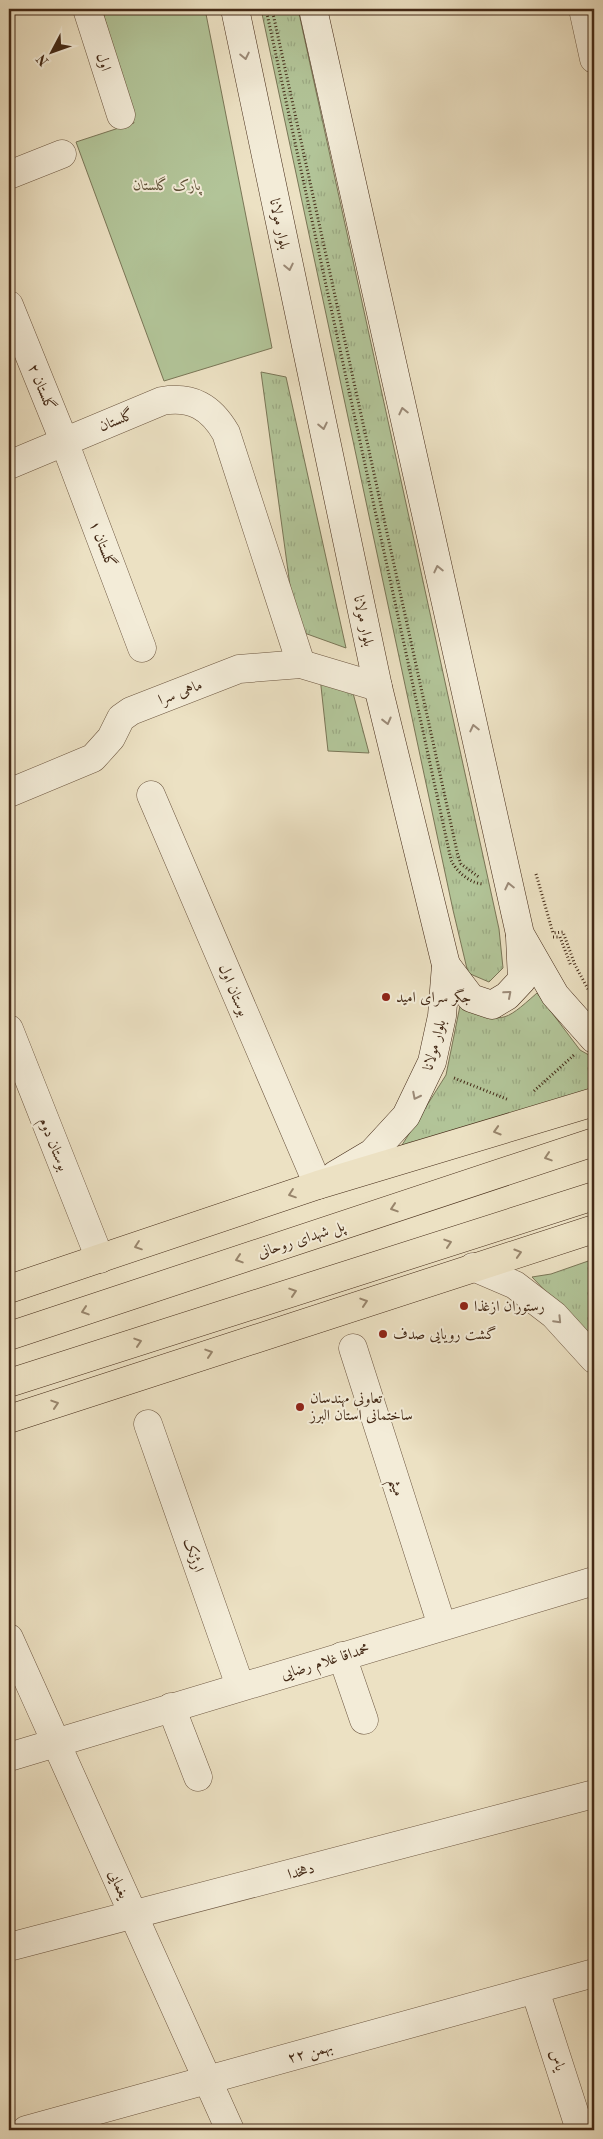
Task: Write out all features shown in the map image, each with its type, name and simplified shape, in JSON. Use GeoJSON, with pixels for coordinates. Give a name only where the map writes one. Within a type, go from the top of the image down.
{"type":"FeatureCollection","features":[{"type":"Feature","properties":{"kind":"main road"},"geometry":{"type":"LineString","coordinates":[[9,1290],[318,1185],[594,1102]]}},
{"type":"Feature","properties":{"kind":"main road","name":"پل شهدای روحانی"},"geometry":{"type":"LineString","coordinates":[[9,1336],[594,1142]]}},
{"type":"Feature","properties":{"kind":"main road"},"geometry":{"type":"LineString","coordinates":[[9,1384],[594,1196]]}},
{"type":"Feature","properties":{"kind":"main road"},"geometry":{"type":"LineString","coordinates":[[9,1419],[594,1229]]}},
{"type":"Feature","properties":{"kind":"street","name":"اول"},"geometry":{"type":"LineString","coordinates":[[87,9],[121,115]]}},
{"type":"Feature","properties":{"kind":"street","name":"بلوار مولانا"},"geometry":{"type":"LineString","coordinates":[[235,9],[378,687],[446,965],[442,1016],[432,1062],[406,1116],[372,1153],[318,1185]]}},
{"type":"Feature","properties":{"kind":"street"},"geometry":{"type":"LineString","coordinates":[[313,9],[520,934],[522,980],[508,996],[492,1005],[471,998],[446,965]]}},
{"type":"Feature","properties":{"kind":"street"},"geometry":{"type":"LineString","coordinates":[[583,9],[594,59]]}},
{"type":"Feature","properties":{"kind":"street"},"geometry":{"type":"LineString","coordinates":[[9,175],[62,154]]}},
{"type":"Feature","properties":{"kind":"street","name":"گلستان ۲"},"geometry":{"type":"LineString","coordinates":[[9,305],[64,441]]}},
{"type":"Feature","properties":{"kind":"street","name":"گلستان"},"geometry":{"type":"LineString","coordinates":[[9,465],[162,401],[177,398],[194,401],[220,423],[226,433],[301,664]]}},
{"type":"Feature","properties":{"kind":"street","name":"گلستان ۱"},"geometry":{"type":"LineString","coordinates":[[64,441],[142,648]]}},
{"type":"Feature","properties":{"kind":"street","name":"ماهی سرا"},"geometry":{"type":"LineString","coordinates":[[9,793],[93,758],[111,738],[121,718],[131,711],[239,669],[301,664],[378,687]]}},
{"type":"Feature","properties":{"kind":"street","name":"بوستان اول"},"geometry":{"type":"LineString","coordinates":[[151,795],[318,1185]]}},
{"type":"Feature","properties":{"kind":"street"},"geometry":{"type":"LineString","coordinates":[[520,934],[555,995],[587,1044]]}},
{"type":"Feature","properties":{"kind":"street","name":"بوستان دوم"},"geometry":{"type":"LineString","coordinates":[[9,1029],[100,1259]]}},
{"type":"Feature","properties":{"kind":"street"},"geometry":{"type":"LineString","coordinates":[[473,1267],[515,1285],[554,1315],[594,1359]]}},
{"type":"Feature","properties":{"kind":"street","name":"میثم"},"geometry":{"type":"LineString","coordinates":[[353,1348],[442,1626]]}},
{"type":"Feature","properties":{"kind":"street","name":"ارژنک"},"geometry":{"type":"LineString","coordinates":[[148,1424],[240,1686]]}},
{"type":"Feature","properties":{"kind":"street","name":"محمداقا غلام رضایی"},"geometry":{"type":"LineString","coordinates":[[9,1757],[594,1581]]}},
{"type":"Feature","properties":{"kind":"street","name":"یغمایی"},"geometry":{"type":"LineString","coordinates":[[9,1638],[230,2130]]}},
{"type":"Feature","properties":{"kind":"street"},"geometry":{"type":"LineString","coordinates":[[342,1656],[364,1720]]}},
{"type":"Feature","properties":{"kind":"street"},"geometry":{"type":"LineString","coordinates":[[171,1707],[198,1777]]}},
{"type":"Feature","properties":{"kind":"street","name":"دهخدا"},"geometry":{"type":"LineString","coordinates":[[9,1947],[594,1794]]}},
{"type":"Feature","properties":{"kind":"street","name":"۲۲ بهمن"},"geometry":{"type":"LineString","coordinates":[[26,2130],[594,1973]]}},
{"type":"Feature","properties":{"kind":"street","name":"یاس"},"geometry":{"type":"LineString","coordinates":[[535,1990],[580,2130]]}},
{"type":"Feature","properties":{"kind":"path"},"geometry":{"type":"LineString","coordinates":[[266,9],[451,860],[455,868],[479,884],[492,884]]}},
{"type":"Feature","properties":{"kind":"path"},"geometry":{"type":"LineString","coordinates":[[272,9],[458,856],[461,864],[469,872],[480,878],[485,878]]}},
{"type":"Feature","properties":{"kind":"path"},"geometry":{"type":"LineString","coordinates":[[536,874],[553,933],[563,932],[575,964],[594,997]]}},
{"type":"Feature","properties":{"kind":"path"},"geometry":{"type":"LineString","coordinates":[[533,880],[549,938],[560,937],[585,994]]}},
{"type":"Feature","properties":{"kind":"path"},"geometry":{"type":"LineString","coordinates":[[533,1092],[587,1044]]}},
{"type":"Feature","properties":{"kind":"path"},"geometry":{"type":"LineString","coordinates":[[446,1075],[510,1100]]}},
{"type":"Feature","properties":{"kind":"green space","name":"پارک گلستان"},"geometry":{"type":"Polygon","coordinates":[[[102,9],[205,9],[272,348],[164,381],[76,142],[134,123],[102,9]]]}},
{"type":"Feature","properties":{"kind":"green space"},"geometry":{"type":"Polygon","coordinates":[[[261,9],[298,9],[499,929],[503,968],[489,982],[468,973],[453,910],[261,9]]]}},
{"type":"Feature","properties":{"kind":"green space"},"geometry":{"type":"Polygon","coordinates":[[[261,372],[286,377],[346,648],[296,630],[261,372]]]}},
{"type":"Feature","properties":{"kind":"green space"},"geometry":{"type":"Polygon","coordinates":[[[320,677],[353,693],[369,753],[328,751],[320,677]]]}},
{"type":"Feature","properties":{"kind":"green space"},"geometry":{"type":"Polygon","coordinates":[[[537,993],[580,1050],[594,1058],[594,1092],[397,1153],[446,1075],[460,1006],[485,1016],[502,1018],[516,1011],[537,993]]]}},
{"type":"Feature","properties":{"kind":"green space"},"geometry":{"type":"Polygon","coordinates":[[[594,1259],[594,1342],[532,1277],[551,1274],[594,1259]]]}},
{"type":"Feature","properties":{"kind":"place","name":"جگر سرای امید"},"geometry":{"type":"Point","coordinates":[386,997]}},
{"type":"Feature","properties":{"kind":"place","name":"رستوران ازغذا"},"geometry":{"type":"Point","coordinates":[464,1306]}},
{"type":"Feature","properties":{"kind":"place","name":"گشت رویایی صدف"},"geometry":{"type":"Point","coordinates":[383,1334]}},
{"type":"Feature","properties":{"kind":"place","name":"تعاونی مهندسان ساختمانی استان البرز"},"geometry":{"type":"Point","coordinates":[300,1407]}}]}
